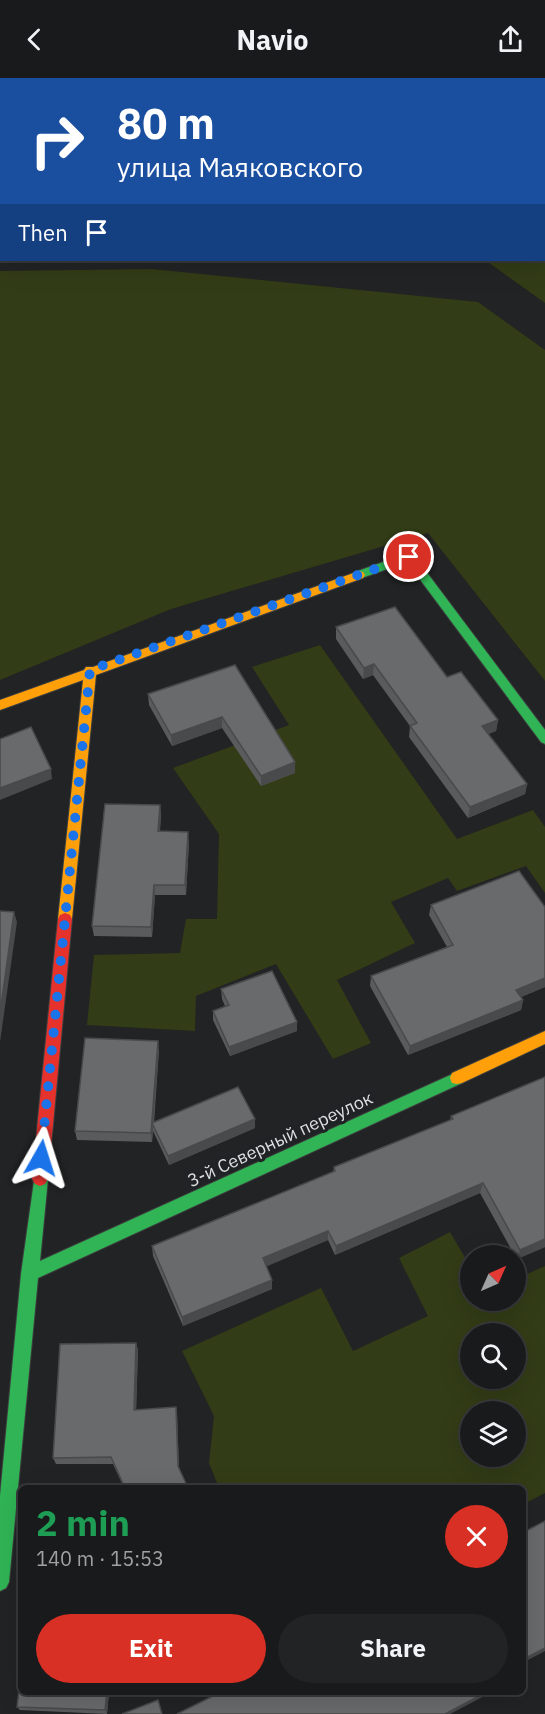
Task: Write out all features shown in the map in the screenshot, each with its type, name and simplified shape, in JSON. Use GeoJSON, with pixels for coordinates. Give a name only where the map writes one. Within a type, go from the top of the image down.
{"type":"FeatureCollection","features":[{"type":"Feature","properties":{"kind":"street"},"geometry":{"type":"LineString","coordinates":[[0,705],[90,670],[409,557],[545,739]]}},
{"type":"Feature","properties":{"kind":"street"},"geometry":{"type":"LineString","coordinates":[[0,1582],[90,670]]}},
{"type":"Feature","properties":{"kind":"street","name":"3-й Северный переулок"},"geometry":{"type":"LineString","coordinates":[[29,1274],[545,1037]]}},
{"type":"Feature","properties":{"kind":"green space"},"geometry":{"type":"Polygon","coordinates":[[[486,261],[545,261],[545,303],[486,261]]]}},
{"type":"Feature","properties":{"kind":"green space"},"geometry":{"type":"Polygon","coordinates":[[[152,269],[478,302],[545,350],[545,681],[428,533],[171,609],[0,680],[0,271],[152,269]]]}},
{"type":"Feature","properties":{"kind":"green space"},"geometry":{"type":"Polygon","coordinates":[[[320,645],[457,839],[533,810],[545,827],[545,893],[526,866],[457,891],[448,878],[391,902],[415,943],[337,980],[371,1043],[333,1059],[276,964],[196,996],[195,1031],[87,1025],[94,955],[180,953],[186,919],[217,919],[219,834],[173,768],[289,725],[252,667],[320,645]]]}},
{"type":"Feature","properties":{"kind":"green space"},"geometry":{"type":"Polygon","coordinates":[[[450,1232],[460,1249],[460,1311],[526,1311],[526,1275],[545,1266],[545,1493],[526,1503],[526,1485],[218,1485],[209,1463],[214,1416],[182,1351],[321,1288],[353,1351],[428,1316],[399,1258],[450,1232]]]}},
{"type":"Feature","properties":{"kind":"building"},"geometry":{"type":"Polygon","coordinates":[[[395,607],[447,677],[461,672],[498,720],[482,726],[527,784],[470,807],[410,726],[417,723],[374,664],[364,668],[336,627],[395,607]]]}},
{"type":"Feature","properties":{"kind":"building"},"geometry":{"type":"Polygon","coordinates":[[[235,665],[295,762],[261,776],[222,717],[171,735],[148,694],[235,665]]]}},
{"type":"Feature","properties":{"kind":"building"},"geometry":{"type":"Polygon","coordinates":[[[31,727],[51,769],[0,788],[0,739],[31,727]]]}},
{"type":"Feature","properties":{"kind":"building"},"geometry":{"type":"Polygon","coordinates":[[[105,804],[160,805],[158,831],[188,832],[185,885],[154,885],[151,927],[92,926],[105,804]]]}},
{"type":"Feature","properties":{"kind":"building"},"geometry":{"type":"Polygon","coordinates":[[[519,871],[545,907],[545,978],[516,990],[523,1000],[410,1046],[371,976],[453,945],[431,905],[519,871]]]}},
{"type":"Feature","properties":{"kind":"building"},"geometry":{"type":"Polygon","coordinates":[[[0,911],[14,912],[0,1013],[0,911]]]}},
{"type":"Feature","properties":{"kind":"building"},"geometry":{"type":"Polygon","coordinates":[[[272,971],[297,1022],[229,1047],[213,1011],[229,1005],[221,989],[272,971]]]}},
{"type":"Feature","properties":{"kind":"building"},"geometry":{"type":"Polygon","coordinates":[[[85,1038],[158,1041],[151,1133],[75,1131],[85,1038]]]}},
{"type":"Feature","properties":{"kind":"building"},"geometry":{"type":"Polygon","coordinates":[[[545,1077],[545,1239],[526,1247],[526,1245],[517,1245],[483,1183],[336,1246],[328,1231],[263,1258],[272,1280],[182,1317],[152,1246],[335,1171],[334,1167],[453,1119],[451,1116],[545,1077]]]}},
{"type":"Feature","properties":{"kind":"building"},"geometry":{"type":"Polygon","coordinates":[[[238,1087],[255,1119],[168,1156],[152,1123],[238,1087]]]}},
{"type":"Feature","properties":{"kind":"building"},"geometry":{"type":"Polygon","coordinates":[[[136,1343],[134,1410],[176,1407],[178,1466],[187,1485],[124,1485],[111,1457],[53,1458],[60,1344],[136,1343]]]}},
{"type":"Feature","properties":{"kind":"building"},"geometry":{"type":"Polygon","coordinates":[[[545,1521],[545,1648],[526,1658],[526,1531],[545,1521]]]}},
{"type":"Feature","properties":{"kind":"building"},"geometry":{"type":"Polygon","coordinates":[[[18,1695],[107,1695],[105,1710],[17,1707],[18,1695]]]}},
{"type":"Feature","properties":{"kind":"building"},"geometry":{"type":"Polygon","coordinates":[[[215,1695],[481,1695],[445,1714],[177,1714],[215,1695]]]}},
{"type":"Feature","properties":{"kind":"building"},"geometry":{"type":"Polygon","coordinates":[[[158,1700],[162,1714],[122,1714],[158,1700]]]}},
{"type":"Feature","properties":{"kind":"traffic: fast"},"geometry":{"type":"LineString","coordinates":[[359,575],[409,557],[545,739]]}},
{"type":"Feature","properties":{"kind":"traffic: fast"},"geometry":{"type":"LineString","coordinates":[[29,1274],[457,1078]]}},
{"type":"Feature","properties":{"kind":"traffic: fast"},"geometry":{"type":"LineString","coordinates":[[0,1582],[40,1179]]}},
{"type":"Feature","properties":{"kind":"traffic: slow"},"geometry":{"type":"LineString","coordinates":[[0,705],[359,575]]}},
{"type":"Feature","properties":{"kind":"traffic: slow"},"geometry":{"type":"LineString","coordinates":[[65,919],[90,670]]}},
{"type":"Feature","properties":{"kind":"traffic: slow"},"geometry":{"type":"LineString","coordinates":[[457,1078],[545,1037]]}},
{"type":"Feature","properties":{"kind":"traffic: jam"},"geometry":{"type":"LineString","coordinates":[[40,1179],[65,919]]}},
{"type":"Feature","properties":{"kind":"route"},"geometry":{"type":"LineString","coordinates":[[41,1158],[90,670],[409,557]]}}]}
